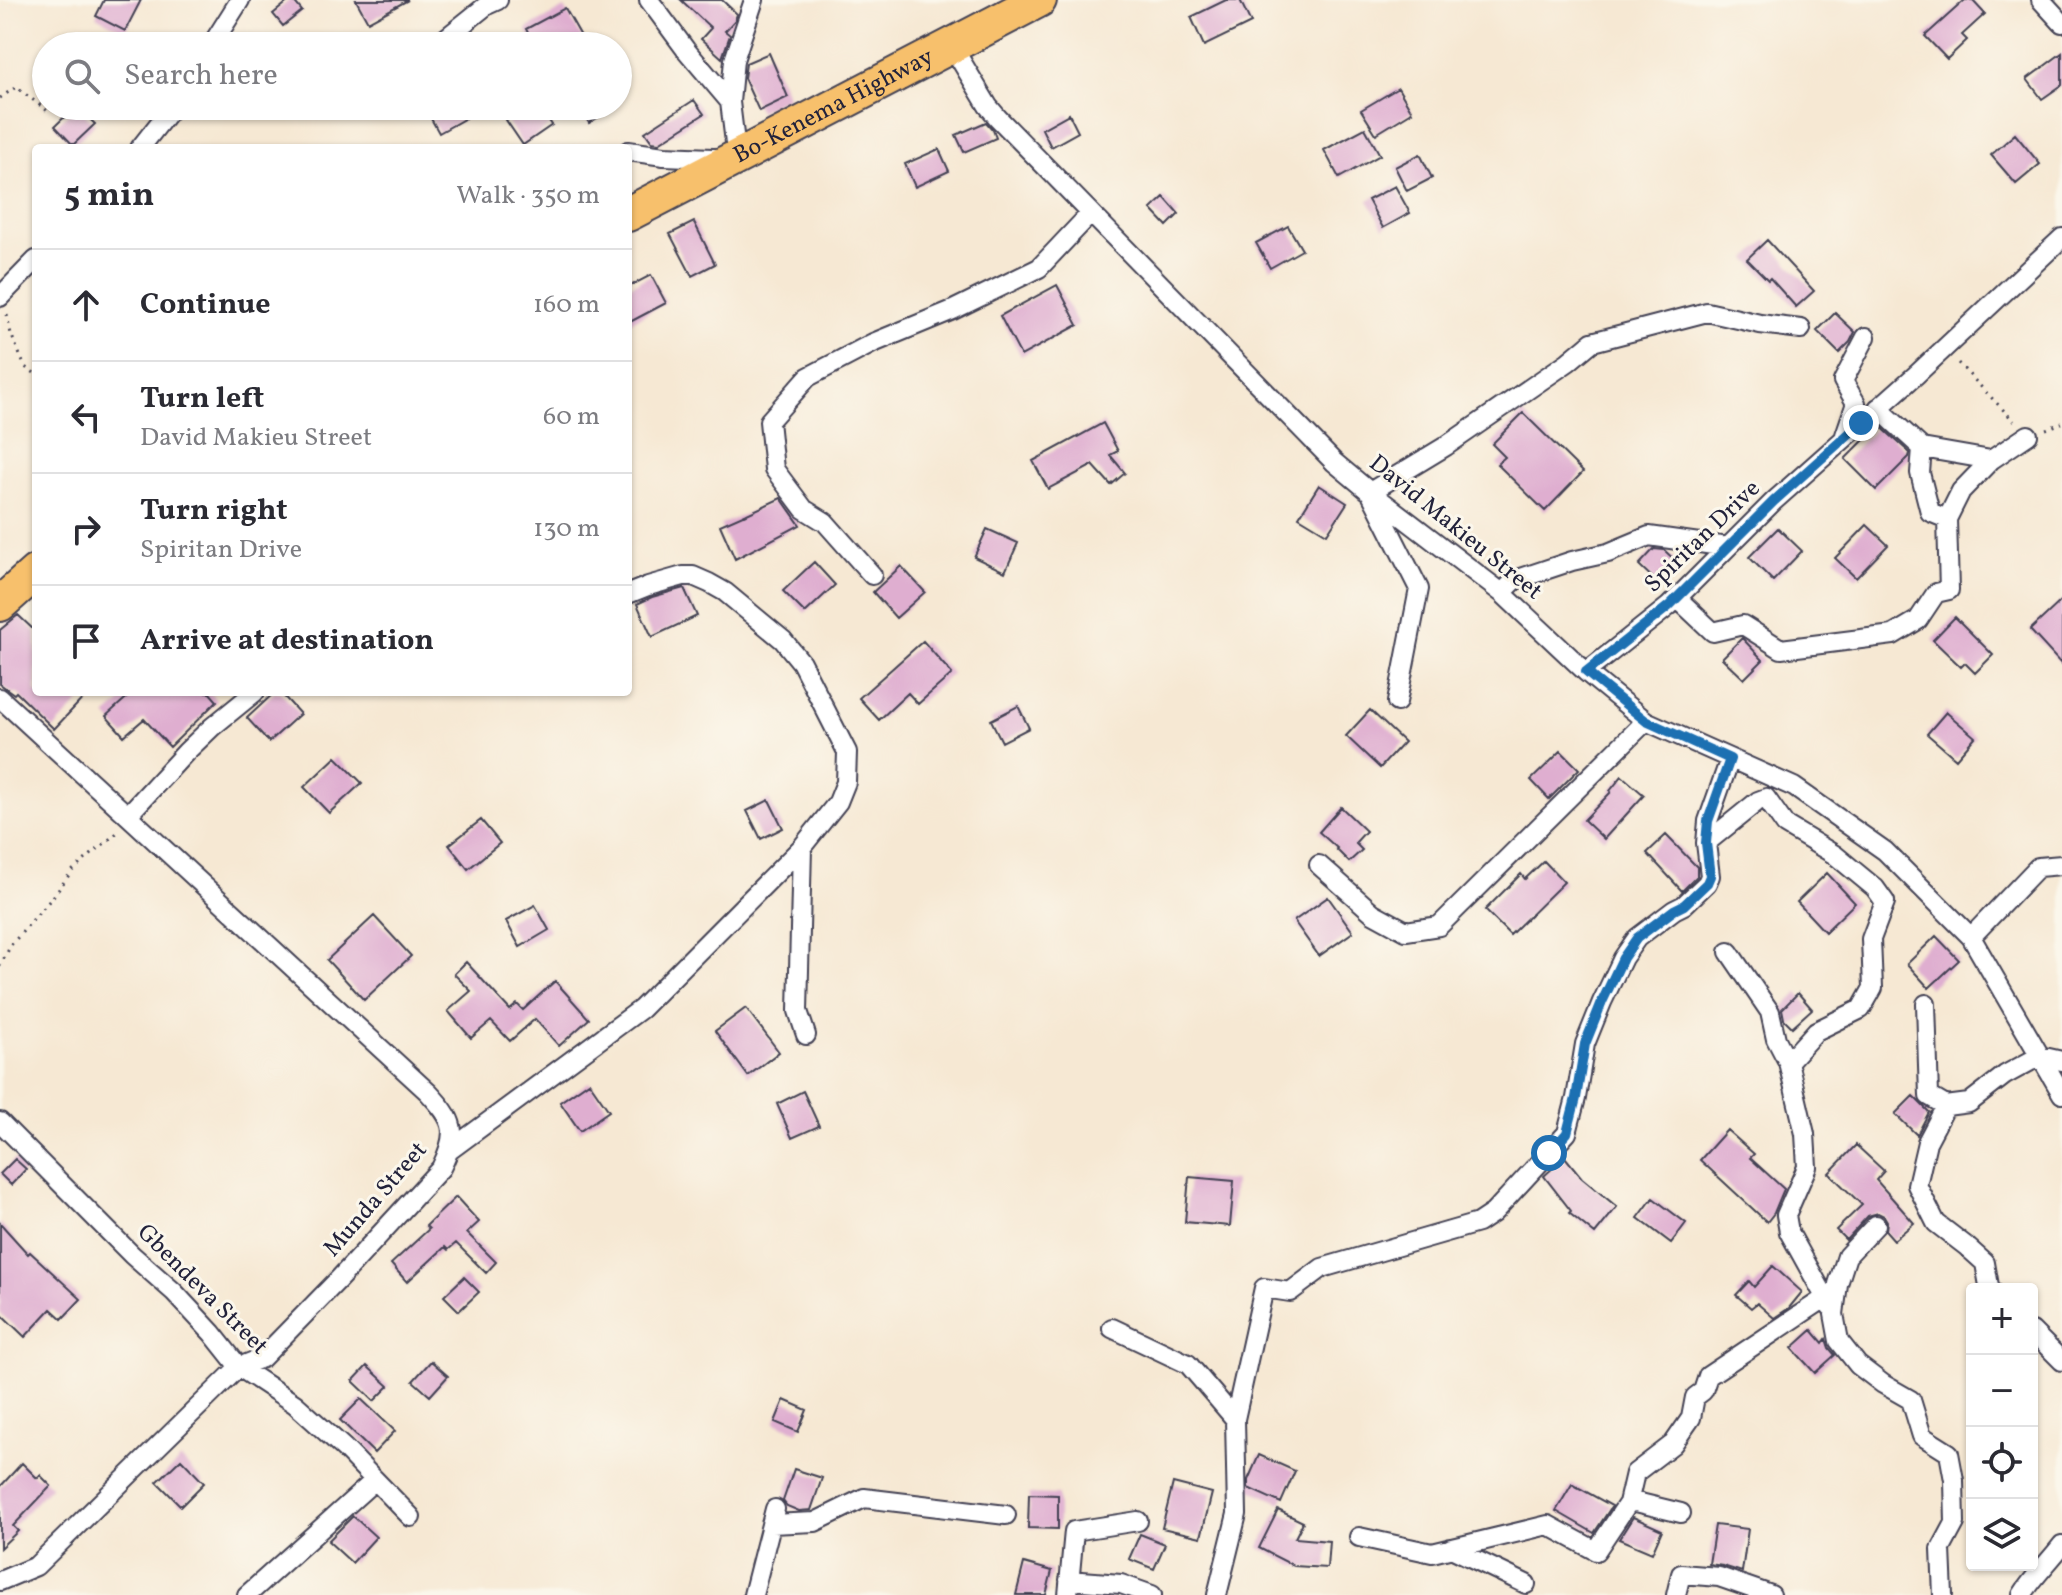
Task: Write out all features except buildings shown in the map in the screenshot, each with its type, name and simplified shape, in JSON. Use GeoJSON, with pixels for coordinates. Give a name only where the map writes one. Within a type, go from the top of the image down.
{"type":"FeatureCollection","features":[{"type":"Feature","properties":{"kind":"highway","name":"Bo-Kenema Highway"},"geometry":{"type":"LineString","coordinates":[[632,212],[1039,0]]}},
{"type":"Feature","properties":{"kind":"highway"},"geometry":{"type":"LineString","coordinates":[[0,604],[32,576]]}},
{"type":"Feature","properties":{"kind":"street"},"geometry":{"type":"LineString","coordinates":[[220,32],[240,0]]}},
{"type":"Feature","properties":{"kind":"street"},"geometry":{"type":"LineString","coordinates":[[453,32],[498,0]]}},
{"type":"Feature","properties":{"kind":"street"},"geometry":{"type":"LineString","coordinates":[[649,0],[730,102]]}},
{"type":"Feature","properties":{"kind":"street"},"geometry":{"type":"LineString","coordinates":[[632,152],[737,159],[730,102],[734,60],[754,0]]}},
{"type":"Feature","properties":{"kind":"street"},"geometry":{"type":"LineString","coordinates":[[2041,0],[2062,23]]}},
{"type":"Feature","properties":{"kind":"street","name":"David Makieu Street"},"geometry":{"type":"LineString","coordinates":[[952,46],[998,118],[1334,462],[1502,593],[1586,672],[1646,721],[1794,787],[1885,851],[1971,937],[2062,1094]]}},
{"type":"Feature","properties":{"kind":"street"},"geometry":{"type":"LineString","coordinates":[[143,144],[162,120]]}},
{"type":"Feature","properties":{"kind":"street"},"geometry":{"type":"LineString","coordinates":[[872,575],[825,522],[804,509],[774,469],[769,421],[808,377],[873,343],[953,310],[1039,268],[1091,213]]}},
{"type":"Feature","properties":{"kind":"street","name":"Spiritan Drive"},"geometry":{"type":"LineString","coordinates":[[1586,672],[1677,598],[1774,501],[2062,238]]}},
{"type":"Feature","properties":{"kind":"street"},"geometry":{"type":"LineString","coordinates":[[2,295],[32,264]]}},
{"type":"Feature","properties":{"kind":"street"},"geometry":{"type":"LineString","coordinates":[[1397,702],[1419,589],[1370,492],[1446,446],[1592,342],[1707,312],[1801,329]]}},
{"type":"Feature","properties":{"kind":"street"},"geometry":{"type":"LineString","coordinates":[[1844,437],[1856,403],[1843,381],[1866,337]]}},
{"type":"Feature","properties":{"kind":"street"},"geometry":{"type":"LineString","coordinates":[[1878,408],[1922,448],[1991,460]]}},
{"type":"Feature","properties":{"kind":"street"},"geometry":{"type":"LineString","coordinates":[[1941,517],[1991,460],[2028,435]]}},
{"type":"Feature","properties":{"kind":"street"},"geometry":{"type":"LineString","coordinates":[[1677,598],[1713,632],[1743,625],[1781,649],[1893,635],[1918,620],[1936,593],[1949,590],[1948,540],[1941,517],[1930,512],[1920,473],[1922,448]]}},
{"type":"Feature","properties":{"kind":"street"},"geometry":{"type":"LineString","coordinates":[[1502,593],[1515,580],[1608,553],[1649,536],[1728,547]]}},
{"type":"Feature","properties":{"kind":"street"},"geometry":{"type":"LineString","coordinates":[[450,1150],[641,1009],[802,847],[838,802],[846,782],[847,752],[801,662],[783,640],[725,592],[693,576],[683,576],[632,592]]}},
{"type":"Feature","properties":{"kind":"street"},"geometry":{"type":"LineString","coordinates":[[131,818],[186,752],[250,696]]}},
{"type":"Feature","properties":{"kind":"street","name":"Munda Street"},"geometry":{"type":"LineString","coordinates":[[0,698],[428,1092],[446,1112],[451,1123],[452,1139],[441,1168],[262,1358],[239,1367],[36,1566],[0,1581]]}},
{"type":"Feature","properties":{"kind":"street"},"geometry":{"type":"LineString","coordinates":[[1319,865],[1373,913],[1406,931],[1439,926],[1646,721]]}},
{"type":"Feature","properties":{"kind":"street"},"geometry":{"type":"LineString","coordinates":[[1217,1595],[1237,1514],[1235,1419],[1264,1288],[1290,1292],[1322,1268],[1478,1223],[1493,1213],[1567,1133],[1585,1044],[1623,958],[1637,938],[1684,905],[1707,883],[1710,876],[1706,843],[1708,821],[1730,759]]}},
{"type":"Feature","properties":{"kind":"street"},"geometry":{"type":"LineString","coordinates":[[1706,843],[1766,798],[1785,825],[1835,855],[1875,888],[1885,902],[1871,939],[1873,988],[1861,1009],[1816,1031],[1788,1062]]}},
{"type":"Feature","properties":{"kind":"street"},"geometry":{"type":"LineString","coordinates":[[802,847],[798,1011],[806,1035]]}},
{"type":"Feature","properties":{"kind":"street"},"geometry":{"type":"LineString","coordinates":[[1971,937],[2038,867],[2062,865]]}},
{"type":"Feature","properties":{"kind":"street"},"geometry":{"type":"LineString","coordinates":[[1729,952],[1770,1012],[1776,1039],[1788,1062],[1805,1134],[1807,1167],[1786,1215],[1789,1232],[1830,1306],[1839,1341],[1858,1365],[1911,1400],[1922,1436],[1949,1453],[1954,1480],[1955,1523],[1941,1549],[1943,1595]]}},
{"type":"Feature","properties":{"kind":"street"},"geometry":{"type":"LineString","coordinates":[[1926,1004],[1929,1096],[1946,1106],[1969,1103],[2005,1075],[2040,1056],[2062,1061]]}},
{"type":"Feature","properties":{"kind":"street"},"geometry":{"type":"LineString","coordinates":[[1946,1106],[1927,1142],[1917,1185],[1936,1223],[1985,1263],[1988,1283]]}},
{"type":"Feature","properties":{"kind":"street","name":"Gbendeva Street"},"geometry":{"type":"LineString","coordinates":[[0,1122],[132,1255],[174,1292],[239,1367],[295,1404],[344,1448],[411,1517]]}},
{"type":"Feature","properties":{"kind":"street"},"geometry":{"type":"LineString","coordinates":[[1359,1537],[1432,1553],[1548,1525],[1596,1551],[1628,1503],[1635,1473],[1673,1444],[1691,1418],[1695,1397],[1703,1391],[1708,1376],[1830,1306],[1847,1256],[1876,1225]]}},
{"type":"Feature","properties":{"kind":"street"},"geometry":{"type":"LineString","coordinates":[[1112,1328],[1188,1364],[1235,1419]]}},
{"type":"Feature","properties":{"kind":"street"},"geometry":{"type":"LineString","coordinates":[[2038,1337],[2062,1361]]}},
{"type":"Feature","properties":{"kind":"street"},"geometry":{"type":"LineString","coordinates":[[247,1595],[375,1480]]}},
{"type":"Feature","properties":{"kind":"street"},"geometry":{"type":"LineString","coordinates":[[753,1595],[773,1517],[815,1522],[864,1498],[1006,1515]]}},
{"type":"Feature","properties":{"kind":"street"},"geometry":{"type":"LineString","coordinates":[[1628,1503],[1636,1502],[1681,1513]]}},
{"type":"Feature","properties":{"kind":"street"},"geometry":{"type":"LineString","coordinates":[[1138,1521],[1074,1531],[1069,1588],[1121,1584],[1152,1595]]}},
{"type":"Feature","properties":{"kind":"street"},"geometry":{"type":"LineString","coordinates":[[2022,1595],[2030,1581],[2062,1545]]}},
{"type":"Feature","properties":{"kind":"street"},"geometry":{"type":"LineString","coordinates":[[1451,1548],[1526,1584]]}},
{"type":"Feature","properties":{"kind":"street"},"geometry":{"type":"LineString","coordinates":[[1676,1595],[1681,1574],[1719,1577],[1771,1595]]}},
{"type":"Feature","properties":{"kind":"path"},"geometry":{"type":"LineString","coordinates":[[0,98],[16,87],[32,99]]}},
{"type":"Feature","properties":{"kind":"path"},"geometry":{"type":"LineString","coordinates":[[2,295],[11,334],[25,367],[32,371]]}},
{"type":"Feature","properties":{"kind":"path"},"geometry":{"type":"LineString","coordinates":[[1944,349],[2028,435],[2062,423]]}},
{"type":"Feature","properties":{"kind":"path"},"geometry":{"type":"LineString","coordinates":[[0,966],[11,945],[72,871],[131,818]]}},
{"type":"Feature","properties":{"kind":"route"},"geometry":{"type":"LineString","coordinates":[[1549,1153],[1567,1133],[1585,1044],[1623,958],[1637,938],[1684,905],[1707,883],[1710,876],[1706,843],[1708,821],[1730,759],[1646,721],[1586,672],[1669,606],[1774,501],[1861,423]]}}]}
